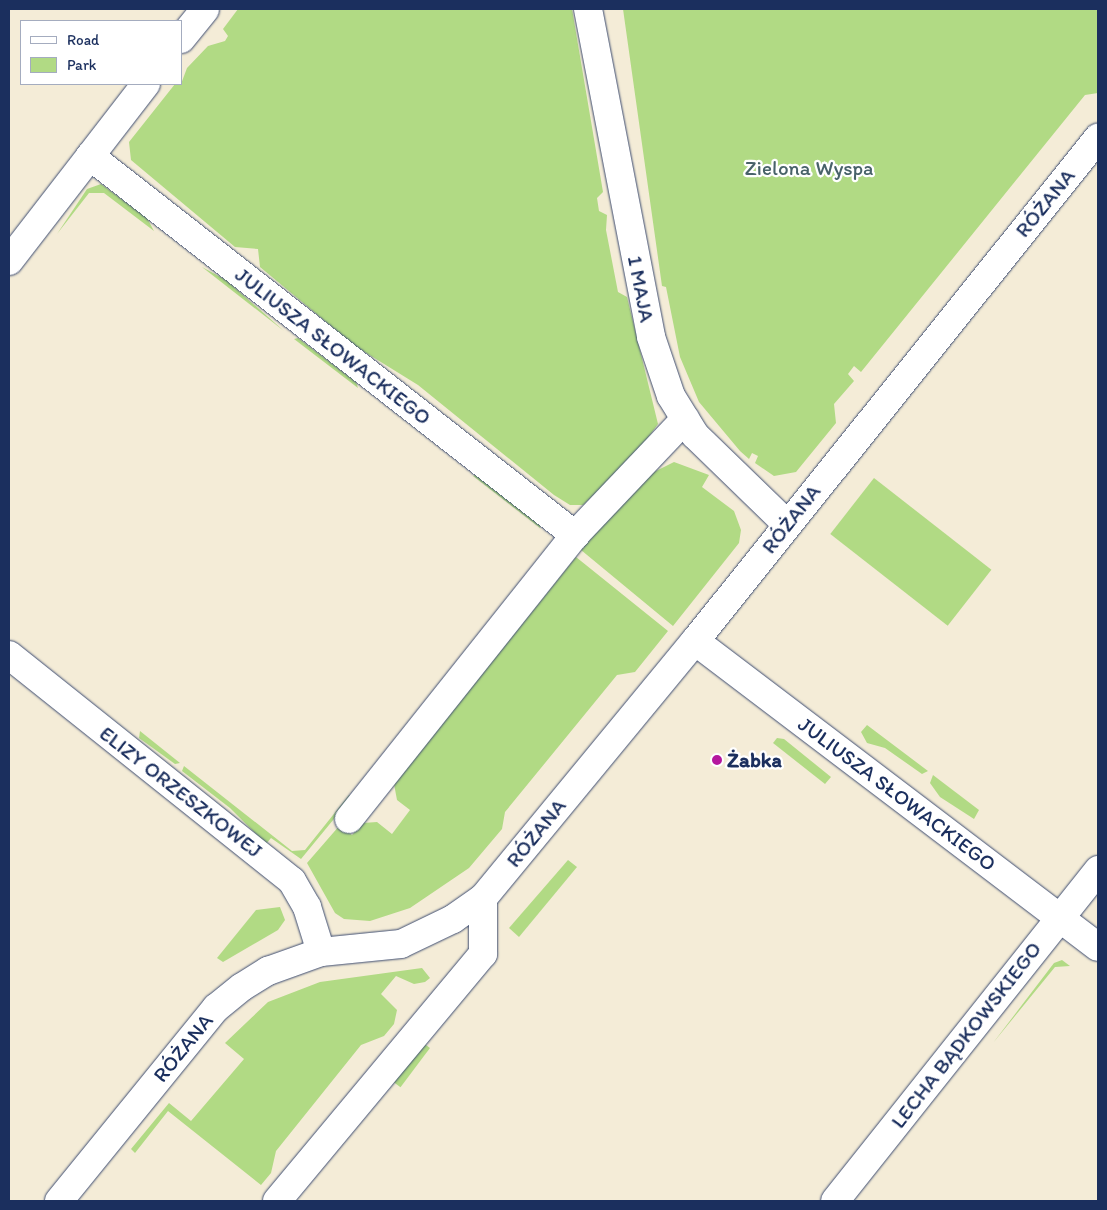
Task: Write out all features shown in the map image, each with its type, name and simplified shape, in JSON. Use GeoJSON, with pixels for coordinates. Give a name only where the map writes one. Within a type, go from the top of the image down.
{"type":"FeatureCollection","features":[{"type":"Feature","properties":{"kind":"street"},"geometry":{"type":"LineString","coordinates":[[182,38],[206,9]]}},
{"type":"Feature","properties":{"kind":"street","name":"1 MAJA"},"geometry":{"type":"LineString","coordinates":[[588,9],[651,338],[671,396],[695,435],[787,524]]}},
{"type":"Feature","properties":{"kind":"street"},"geometry":{"type":"LineString","coordinates":[[9,261],[145,85]]}},
{"type":"Feature","properties":{"kind":"street","name":"RÓŻANA"},"geometry":{"type":"LineString","coordinates":[[59,1201],[216,1008],[268,972],[321,952],[401,944],[452,919],[483,898],[696,641],[787,524],[1098,138]]}},
{"type":"Feature","properties":{"kind":"street","name":"JULIUSZA SŁOWACKIEGO"},"geometry":{"type":"LineString","coordinates":[[90,156],[575,535]]}},
{"type":"Feature","properties":{"kind":"street"},"geometry":{"type":"LineString","coordinates":[[349,819],[575,535],[685,419]]}},
{"type":"Feature","properties":{"kind":"street","name":"JULIUSZA SŁOWACKIEGO"},"geometry":{"type":"LineString","coordinates":[[696,641],[1098,947]]}},
{"type":"Feature","properties":{"kind":"street","name":"ELIZY ORZESZKOWEJ"},"geometry":{"type":"LineString","coordinates":[[9,655],[292,881],[307,907],[321,952]]}},
{"type":"Feature","properties":{"kind":"street","name":"LECHA BĄDKOWSKIEGO"},"geometry":{"type":"LineString","coordinates":[[835,1201],[1098,870]]}},
{"type":"Feature","properties":{"kind":"street"},"geometry":{"type":"LineString","coordinates":[[277,1201],[483,954],[483,898]]}},
{"type":"Feature","properties":{"kind":"green space"},"geometry":{"type":"Polygon","coordinates":[[[238,9],[572,9],[603,192],[597,198],[599,211],[607,215],[606,230],[618,292],[627,297],[658,424],[633,458],[583,505],[570,505],[554,495],[418,385],[355,346],[260,267],[258,249],[235,247],[131,160],[129,142],[174,85],[182,85],[187,68],[208,46],[225,41],[228,36],[223,29],[238,9]]]}},
{"type":"Feature","properties":{"kind":"green space","name":"Zielona Wyspa"},"geometry":{"type":"Polygon","coordinates":[[[623,9],[1098,9],[1098,93],[1085,95],[861,372],[854,366],[848,374],[854,381],[834,404],[836,423],[796,472],[774,476],[755,463],[758,456],[752,453],[749,459],[740,451],[699,402],[680,357],[666,287],[662,286],[623,9]]]}},
{"type":"Feature","properties":{"kind":"green space"},"geometry":{"type":"Polygon","coordinates":[[[101,184],[147,218],[154,231],[104,193],[89,193],[57,234],[87,189],[101,184]]]}},
{"type":"Feature","properties":{"kind":"green space"},"geometry":{"type":"Polygon","coordinates":[[[202,267],[226,280],[284,331],[202,267]]]}},
{"type":"Feature","properties":{"kind":"green space"},"geometry":{"type":"Polygon","coordinates":[[[298,338],[356,382],[358,388],[294,339],[298,338]]]}},
{"type":"Feature","properties":{"kind":"green space"},"geometry":{"type":"Polygon","coordinates":[[[674,462],[709,475],[702,487],[734,511],[741,530],[739,543],[673,626],[581,550],[646,476],[674,462]]]}},
{"type":"Feature","properties":{"kind":"green space"},"geometry":{"type":"Polygon","coordinates":[[[477,474],[542,521],[540,528],[473,476],[477,474]]]}},
{"type":"Feature","properties":{"kind":"green space"},"geometry":{"type":"Polygon","coordinates":[[[874,478],[991,570],[948,626],[830,534],[874,478]]]}},
{"type":"Feature","properties":{"kind":"green space"},"geometry":{"type":"Polygon","coordinates":[[[576,557],[668,631],[635,672],[617,675],[505,812],[502,829],[469,868],[410,908],[370,921],[344,919],[335,913],[307,863],[340,825],[352,835],[363,823],[377,822],[392,834],[410,810],[397,800],[394,784],[576,557]]]}},
{"type":"Feature","properties":{"kind":"green space"},"geometry":{"type":"Polygon","coordinates":[[[867,725],[928,771],[922,774],[885,748],[867,743],[861,732],[867,725]]]}},
{"type":"Feature","properties":{"kind":"green space"},"geometry":{"type":"Polygon","coordinates":[[[140,731],[180,763],[175,764],[139,738],[140,731]]]}},
{"type":"Feature","properties":{"kind":"green space"},"geometry":{"type":"Polygon","coordinates":[[[777,738],[784,739],[831,777],[825,784],[773,743],[777,738]]]}},
{"type":"Feature","properties":{"kind":"green space"},"geometry":{"type":"Polygon","coordinates":[[[184,766],[292,851],[305,850],[349,795],[352,797],[301,859],[271,838],[266,844],[230,808],[182,771],[184,766]]]}},
{"type":"Feature","properties":{"kind":"green space"},"geometry":{"type":"Polygon","coordinates":[[[933,775],[979,810],[974,819],[940,797],[930,783],[933,775]]]}},
{"type":"Feature","properties":{"kind":"green space"},"geometry":{"type":"Polygon","coordinates":[[[568,860],[577,867],[519,937],[509,928],[568,860]]]}},
{"type":"Feature","properties":{"kind":"green space"},"geometry":{"type":"Polygon","coordinates":[[[280,907],[285,920],[278,930],[223,962],[217,958],[256,910],[280,907]]]}},
{"type":"Feature","properties":{"kind":"green space"},"geometry":{"type":"Polygon","coordinates":[[[1062,960],[1070,966],[1055,967],[993,1043],[1054,963],[1062,960]]]}},
{"type":"Feature","properties":{"kind":"green space"},"geometry":{"type":"Polygon","coordinates":[[[422,968],[430,978],[425,982],[414,984],[396,976],[381,994],[397,1010],[394,1024],[384,1036],[361,1045],[276,1151],[271,1173],[261,1185],[168,1111],[135,1153],[131,1149],[169,1103],[191,1121],[244,1059],[225,1043],[268,1002],[320,982],[422,968]]]}},
{"type":"Feature","properties":{"kind":"green space"},"geometry":{"type":"Polygon","coordinates":[[[418,1039],[430,1048],[400,1087],[389,1078],[418,1039]]]}},
{"type":"Feature","properties":{"kind":"place","name":"Żabka"},"geometry":{"type":"Point","coordinates":[717,760]}}]}
